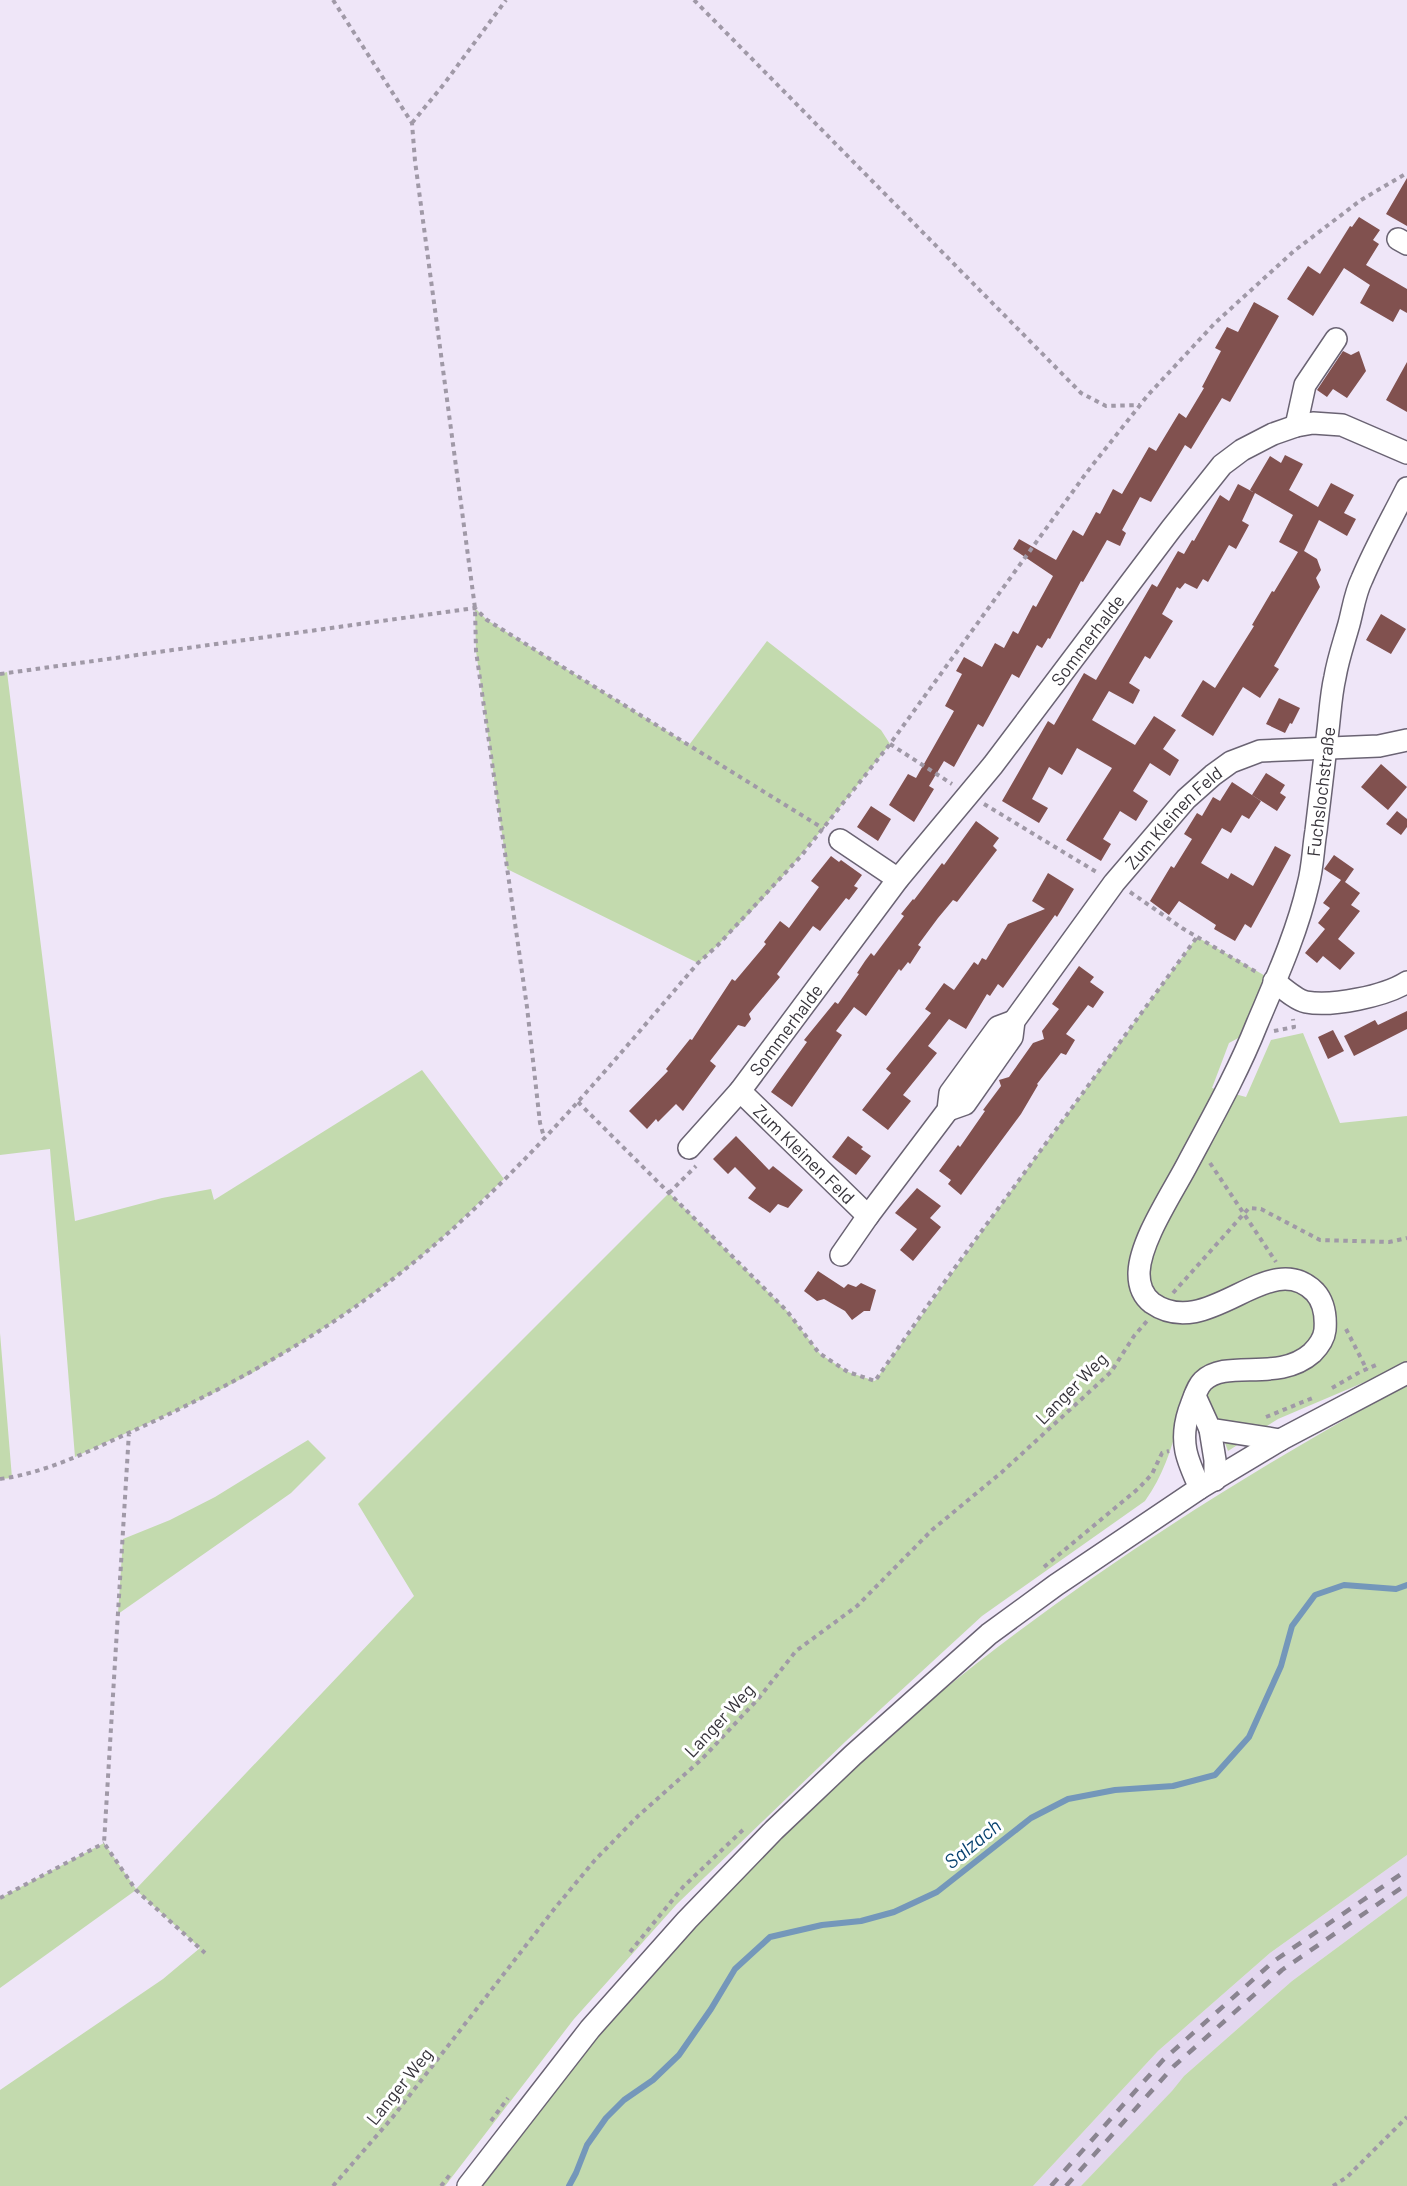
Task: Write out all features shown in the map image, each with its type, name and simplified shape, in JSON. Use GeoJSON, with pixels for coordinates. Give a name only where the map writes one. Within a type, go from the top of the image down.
{"type":"FeatureCollection","features":[{"type":"Feature","properties":{"kind":"street"},"geometry":{"type":"LineString","coordinates":[[1296,426],[1305,385],[1336,339]]}},
{"type":"Feature","properties":{"kind":"street","name":"Sommerhalde"},"geometry":{"type":"LineString","coordinates":[[689,1148],[740,1091],[898,879],[969,795],[1222,465],[1242,450],[1273,434],[1313,423],[1341,425],[1407,453]]}},
{"type":"Feature","properties":{"kind":"street","name":"Fuchslochstraße"},"geometry":{"type":"LineString","coordinates":[[1159,1307],[1145,1298],[1141,1286],[1139,1275],[1143,1252],[1226,1090],[1255,1029],[1289,947],[1309,883],[1335,676],[1360,581],[1407,488]]}},
{"type":"Feature","properties":{"kind":"street","name":"Zum Kleinen Feld"},"geometry":{"type":"LineString","coordinates":[[841,1255],[948,1110],[965,1104],[1012,1038],[1014,1021],[1114,883],[1186,799],[1231,762],[1260,751],[1379,746],[1407,740]]}},
{"type":"Feature","properties":{"kind":"street"},"geometry":{"type":"LineString","coordinates":[[831,834],[898,879]]}},
{"type":"Feature","properties":{"kind":"street"},"geometry":{"type":"LineString","coordinates":[[1274,981],[1304,1002],[1331,1003],[1377,994],[1407,982]]}},
{"type":"Feature","properties":{"kind":"street","name":"Zum Kleinen Feld"},"geometry":{"type":"LineString","coordinates":[[740,1091],[868,1216]]}},
{"type":"Feature","properties":{"kind":"street"},"geometry":{"type":"LineString","coordinates":[[1159,1307],[1177,1314],[1191,1314],[1213,1307],[1254,1287],[1274,1280],[1290,1278],[1303,1283],[1316,1294],[1323,1305],[1326,1320],[1324,1336],[1315,1350],[1300,1362],[1287,1367],[1258,1371],[1226,1371],[1212,1375],[1199,1385],[1186,1420],[1184,1446],[1189,1464],[1207,1484]]}},
{"type":"Feature","properties":{"kind":"street"},"geometry":{"type":"LineString","coordinates":[[468,2186],[605,2012],[687,1920],[782,1822],[853,1755],[989,1634],[1056,1585],[1207,1484],[1280,1440],[1407,1373]]}},
{"type":"Feature","properties":{"kind":"street"},"geometry":{"type":"LineString","coordinates":[[1195,1396],[1210,1429],[1215,1460],[1207,1484]]}},
{"type":"Feature","properties":{"kind":"street"},"geometry":{"type":"LineString","coordinates":[[1210,1429],[1280,1440]]}},
{"type":"Feature","properties":{"kind":"path"},"geometry":{"type":"LineString","coordinates":[[333,0],[412,123],[475,608],[476,651],[527,1007],[540,1123],[544,1138]]}},
{"type":"Feature","properties":{"kind":"path"},"geometry":{"type":"LineString","coordinates":[[412,123],[506,0]]}},
{"type":"Feature","properties":{"kind":"path"},"geometry":{"type":"LineString","coordinates":[[693,0],[1081,393],[1106,406],[1141,405]]}},
{"type":"Feature","properties":{"kind":"path"},"geometry":{"type":"LineString","coordinates":[[0,1479],[31,1473],[75,1457],[251,1373],[368,1297],[440,1240],[578,1102],[698,963],[717,946],[801,856],[831,834],[890,744],[1087,472],[1141,405],[1215,323],[1294,251],[1360,200],[1407,173]]}},
{"type":"Feature","properties":{"kind":"path"},"geometry":{"type":"LineString","coordinates":[[0,674],[475,608]]}},
{"type":"Feature","properties":{"kind":"path"},"geometry":{"type":"LineString","coordinates":[[475,608],[488,620],[831,834]]}},
{"type":"Feature","properties":{"kind":"path"},"geometry":{"type":"LineString","coordinates":[[890,744],[969,795],[1089,867]]}},
{"type":"Feature","properties":{"kind":"path"},"geometry":{"type":"LineString","coordinates":[[1125,888],[1197,937],[1274,981]]}},
{"type":"Feature","properties":{"kind":"path"},"geometry":{"type":"LineString","coordinates":[[578,1102],[787,1311],[819,1353],[848,1372],[875,1381],[981,1231],[1197,937]]}},
{"type":"Feature","properties":{"kind":"path"},"geometry":{"type":"LineString","coordinates":[[1267,1032],[1294,1027],[1293,1012],[1299,998]]}},
{"type":"Feature","properties":{"kind":"path"},"geometry":{"type":"LineString","coordinates":[[669,1193],[698,1164],[689,1148]]}},
{"type":"Feature","properties":{"kind":"path"},"geometry":{"type":"LineString","coordinates":[[1210,1155],[1210,1163],[1280,1268]]}},
{"type":"Feature","properties":{"kind":"path"},"geometry":{"type":"LineString","coordinates":[[1244,1214],[1249,1208],[1261,1209],[1320,1240],[1389,1242],[1407,1238]]}},
{"type":"Feature","properties":{"kind":"path","name":"Langer Weg"},"geometry":{"type":"LineString","coordinates":[[333,2186],[392,2118],[595,1860],[638,1816],[702,1759],[758,1699],[796,1651],[857,1606],[932,1530],[1002,1472],[1111,1372],[1134,1336],[1244,1214]]}},
{"type":"Feature","properties":{"kind":"path"},"geometry":{"type":"LineString","coordinates":[[1347,1330],[1367,1368]]}},
{"type":"Feature","properties":{"kind":"path"},"geometry":{"type":"LineString","coordinates":[[129,1432],[104,1844],[136,1890],[205,1953]]}},
{"type":"Feature","properties":{"kind":"path"},"geometry":{"type":"LineString","coordinates":[[0,1898],[104,1844]]}},
{"type":"Feature","properties":{"kind":"path"},"geometry":{"type":"LineString","coordinates":[[1333,2186],[1347,2177],[1407,2116]]}},
{"type":"Feature","properties":{"kind":"shaded area"},"geometry":{"type":"Polygon","coordinates":[[[1407,1855],[1407,1896],[1292,1981],[1184,2076],[1172,2092],[1081,2186],[1033,2186],[1158,2051],[1270,1953],[1407,1855]]]}},
{"type":"Feature","properties":{"kind":"green space"},"geometry":{"type":"Polygon","coordinates":[[[475,608],[487,620],[689,745],[767,641],[881,730],[890,744],[775,885],[698,963],[507,869],[476,651],[475,608]]]}},
{"type":"Feature","properties":{"kind":"green space"},"geometry":{"type":"Polygon","coordinates":[[[7,672],[75,1221],[162,1198],[211,1189],[214,1200],[422,1070],[504,1179],[407,1268],[311,1336],[230,1385],[75,1457],[50,1149],[0,1155],[0,674],[7,672]]]}},
{"type":"Feature","properties":{"kind":"green space"},"geometry":{"type":"Polygon","coordinates":[[[1197,937],[1274,981],[1255,1029],[1229,1043],[1212,1088],[1246,1097],[1271,1040],[1303,1033],[1340,1123],[1407,1116],[1407,1364],[1278,1419],[1228,1451],[1214,1413],[1179,1421],[1166,1463],[1145,1501],[982,1616],[846,1741],[677,1904],[574,2019],[445,2186],[0,2186],[0,2090],[163,1979],[200,1948],[136,1890],[0,1988],[0,1898],[104,1843],[136,1889],[414,1596],[358,1504],[669,1193],[787,1311],[820,1354],[848,1372],[875,1381],[1197,937]]]}},
{"type":"Feature","properties":{"kind":"green space"},"geometry":{"type":"Polygon","coordinates":[[[0,1333],[12,1478],[0,1479],[0,1333]]]}},
{"type":"Feature","properties":{"kind":"green space"},"geometry":{"type":"Polygon","coordinates":[[[1407,1373],[1407,1855],[1270,1953],[1158,2051],[1033,2186],[478,2186],[598,2034],[653,1971],[749,1869],[861,1760],[982,1659],[1045,1612],[1174,1523],[1240,1481],[1376,1402],[1373,1391],[1407,1373]]]}},
{"type":"Feature","properties":{"kind":"green space"},"geometry":{"type":"Polygon","coordinates":[[[308,1440],[326,1458],[291,1493],[118,1614],[123,1539],[170,1520],[215,1497],[308,1440]]]}},
{"type":"Feature","properties":{"kind":"green space"},"geometry":{"type":"Polygon","coordinates":[[[1407,1896],[1407,2186],[1081,2186],[1184,2076],[1292,1981],[1407,1896]]]}},
{"type":"Feature","properties":{"kind":"building"},"geometry":{"type":"Polygon","coordinates":[[[1407,178],[1407,226],[1386,214],[1407,178]]]}},
{"type":"Feature","properties":{"kind":"building"},"geometry":{"type":"Polygon","coordinates":[[[1359,217],[1380,230],[1373,240],[1379,244],[1366,265],[1407,289],[1407,313],[1400,309],[1393,322],[1360,303],[1370,285],[1344,268],[1313,316],[1287,299],[1308,266],[1320,274],[1350,226],[1352,227],[1359,217]]]}},
{"type":"Feature","properties":{"kind":"building"},"geometry":{"type":"Polygon","coordinates":[[[1254,302],[1279,316],[1230,402],[1222,398],[1191,449],[1185,445],[1151,502],[1140,497],[1122,530],[1126,533],[1120,546],[1107,540],[1083,582],[1081,581],[1050,639],[1048,638],[1042,648],[1037,645],[1019,678],[1012,674],[983,727],[978,724],[954,767],[944,761],[929,786],[934,789],[914,822],[889,805],[908,774],[916,778],[954,711],[945,706],[962,674],[956,671],[964,657],[982,667],[995,643],[1004,648],[1013,631],[1018,634],[1033,605],[1036,607],[1053,576],[1013,549],[1019,539],[1056,560],[1073,530],[1083,536],[1096,512],[1100,514],[1113,489],[1122,494],[1149,447],[1156,451],[1179,413],[1186,418],[1204,388],[1202,387],[1221,351],[1215,348],[1227,327],[1238,332],[1254,302]]]}},
{"type":"Feature","properties":{"kind":"building"},"geometry":{"type":"Polygon","coordinates":[[[1343,351],[1351,355],[1359,351],[1366,371],[1347,398],[1333,389],[1327,397],[1317,390],[1343,351]]]}},
{"type":"Feature","properties":{"kind":"building"},"geometry":{"type":"Polygon","coordinates":[[[1407,362],[1407,412],[1386,400],[1407,362]]]}},
{"type":"Feature","properties":{"kind":"building"},"geometry":{"type":"Polygon","coordinates":[[[1285,455],[1303,464],[1289,490],[1318,507],[1331,483],[1354,495],[1344,513],[1356,519],[1347,536],[1319,520],[1304,551],[1317,559],[1321,570],[1316,578],[1320,587],[1274,666],[1279,669],[1260,698],[1243,687],[1213,736],[1181,716],[1203,680],[1215,688],[1254,626],[1252,625],[1272,591],[1274,592],[1298,552],[1279,542],[1293,515],[1255,493],[1242,521],[1249,525],[1236,549],[1229,545],[1208,582],[1203,579],[1197,589],[1185,583],[1180,589],[1177,587],[1162,614],[1173,621],[1150,659],[1145,656],[1129,683],[1140,690],[1133,704],[1109,691],[1092,720],[1135,745],[1154,716],[1176,730],[1163,749],[1179,760],[1170,776],[1150,763],[1133,791],[1148,801],[1136,821],[1120,811],[1103,839],[1111,844],[1101,861],[1066,840],[1112,768],[1077,748],[1062,775],[1049,767],[1032,799],[1048,808],[1039,823],[1002,801],[1048,721],[1054,725],[1084,673],[1096,680],[1152,584],[1157,587],[1178,551],[1184,554],[1192,540],[1194,541],[1220,495],[1229,501],[1238,484],[1253,492],[1250,490],[1270,456],[1281,463],[1285,455]]]}},
{"type":"Feature","properties":{"kind":"building"},"geometry":{"type":"Polygon","coordinates":[[[1381,614],[1406,629],[1391,654],[1366,640],[1381,614]]]}},
{"type":"Feature","properties":{"kind":"building"},"geometry":{"type":"Polygon","coordinates":[[[1279,698],[1300,708],[1285,733],[1266,724],[1279,698]]]}},
{"type":"Feature","properties":{"kind":"building"},"geometry":{"type":"Polygon","coordinates":[[[1381,764],[1407,787],[1388,810],[1361,787],[1381,764]]]}},
{"type":"Feature","properties":{"kind":"building"},"geometry":{"type":"Polygon","coordinates":[[[1266,773],[1285,785],[1280,793],[1286,797],[1277,811],[1252,795],[1266,773]]]}},
{"type":"Feature","properties":{"kind":"building"},"geometry":{"type":"Polygon","coordinates":[[[1232,782],[1261,801],[1249,819],[1242,815],[1231,833],[1222,828],[1201,863],[1228,879],[1231,873],[1253,886],[1275,846],[1291,855],[1251,928],[1245,924],[1235,941],[1214,929],[1216,925],[1179,901],[1169,915],[1150,901],[1171,866],[1174,868],[1192,839],[1184,834],[1197,813],[1202,816],[1213,797],[1220,801],[1232,782]]]}},
{"type":"Feature","properties":{"kind":"building"},"geometry":{"type":"Polygon","coordinates":[[[871,806],[891,819],[878,841],[857,827],[871,806]]]}},
{"type":"Feature","properties":{"kind":"building"},"geometry":{"type":"Polygon","coordinates":[[[1397,811],[1407,819],[1407,827],[1401,835],[1386,824],[1397,811]]]}},
{"type":"Feature","properties":{"kind":"building"},"geometry":{"type":"Polygon","coordinates":[[[976,821],[999,838],[993,846],[997,850],[957,902],[953,900],[938,918],[918,945],[921,947],[910,964],[908,962],[901,971],[899,969],[866,1016],[854,1007],[836,1031],[842,1035],[792,1107],[771,1092],[807,1042],[804,1040],[835,1002],[838,1004],[871,953],[874,956],[904,916],[901,914],[942,863],[944,865],[976,821]]]}},
{"type":"Feature","properties":{"kind":"building"},"geometry":{"type":"Polygon","coordinates":[[[1334,855],[1354,869],[1345,882],[1360,893],[1351,905],[1360,911],[1338,939],[1355,953],[1340,970],[1323,956],[1317,963],[1305,953],[1325,929],[1318,923],[1330,908],[1323,903],[1341,880],[1324,869],[1334,855]]]}},
{"type":"Feature","properties":{"kind":"building"},"geometry":{"type":"Polygon","coordinates":[[[831,856],[839,862],[841,860],[862,875],[854,886],[858,888],[849,900],[846,898],[820,931],[813,926],[777,974],[780,977],[749,1014],[751,1019],[745,1027],[738,1025],[710,1061],[716,1066],[683,1111],[676,1104],[658,1122],[656,1119],[647,1129],[629,1111],[668,1071],[666,1069],[690,1039],[692,1040],[732,979],[735,981],[766,944],[764,942],[780,921],[789,928],[819,887],[811,881],[831,856]]]}},
{"type":"Feature","properties":{"kind":"building"},"geometry":{"type":"Polygon","coordinates":[[[1048,873],[1074,889],[1057,917],[1055,915],[1003,988],[998,984],[990,996],[987,994],[966,1029],[949,1019],[928,1046],[937,1053],[903,1095],[911,1101],[888,1130],[862,1110],[891,1073],[886,1069],[931,1013],[925,1009],[944,983],[954,990],[974,962],[978,965],[982,958],[986,960],[1008,924],[1045,909],[1032,901],[1048,873]]]}},
{"type":"Feature","properties":{"kind":"building"},"geometry":{"type":"Polygon","coordinates":[[[1079,966],[1094,977],[1090,982],[1104,992],[1093,1008],[1088,1005],[1066,1034],[1075,1040],[1066,1055],[1061,1053],[1037,1084],[1021,1114],[961,1195],[948,1184],[951,1180],[939,1171],[958,1145],[960,1147],[985,1111],[983,1110],[1001,1086],[999,1080],[1009,1077],[1033,1043],[1044,1039],[1042,1031],[1059,1009],[1052,1004],[1079,966]]]}},
{"type":"Feature","properties":{"kind":"building"},"geometry":{"type":"Polygon","coordinates":[[[1407,1011],[1407,1029],[1354,1056],[1344,1036],[1375,1020],[1378,1025],[1407,1011]]]}},
{"type":"Feature","properties":{"kind":"building"},"geometry":{"type":"Polygon","coordinates":[[[1333,1030],[1344,1051],[1328,1059],[1318,1037],[1333,1030]]]}},
{"type":"Feature","properties":{"kind":"building"},"geometry":{"type":"Polygon","coordinates":[[[736,1136],[769,1170],[773,1166],[803,1190],[788,1208],[778,1204],[770,1213],[748,1198],[756,1188],[735,1167],[728,1174],[713,1159],[736,1136]]]}},
{"type":"Feature","properties":{"kind":"building"},"geometry":{"type":"Polygon","coordinates":[[[848,1136],[871,1156],[856,1175],[832,1157],[848,1136]]]}},
{"type":"Feature","properties":{"kind":"building"},"geometry":{"type":"Polygon","coordinates":[[[917,1188],[941,1206],[930,1218],[941,1227],[913,1261],[900,1250],[917,1229],[895,1213],[917,1188]]]}},
{"type":"Feature","properties":{"kind":"building"},"geometry":{"type":"Polygon","coordinates":[[[818,1271],[844,1288],[848,1284],[856,1287],[861,1283],[876,1290],[870,1311],[864,1311],[852,1320],[845,1311],[824,1299],[817,1301],[804,1291],[818,1271]]]}},
{"type":"Feature","properties":{"kind":"waterway","name":"Salzach"},"geometry":{"type":"LineString","coordinates":[[569,2186],[587,2145],[606,2118],[624,2100],[653,2080],[679,2055],[735,1969],[770,1937],[822,1925],[861,1921],[894,1912],[937,1892],[1031,1818],[1068,1799],[1115,1790],[1173,1786],[1215,1775],[1249,1737],[1281,1666],[1292,1626],[1315,1595],[1344,1585],[1396,1589],[1407,1585]]}},
{"type":"Feature","properties":{"kind":"railway"},"geometry":{"type":"LineString","coordinates":[[1051,2186],[1163,2060],[1274,1961],[1407,1870]]}},
{"type":"Feature","properties":{"kind":"railway"},"geometry":{"type":"LineString","coordinates":[[1066,2186],[1174,2066],[1282,1970],[1407,1884]]}}]}
